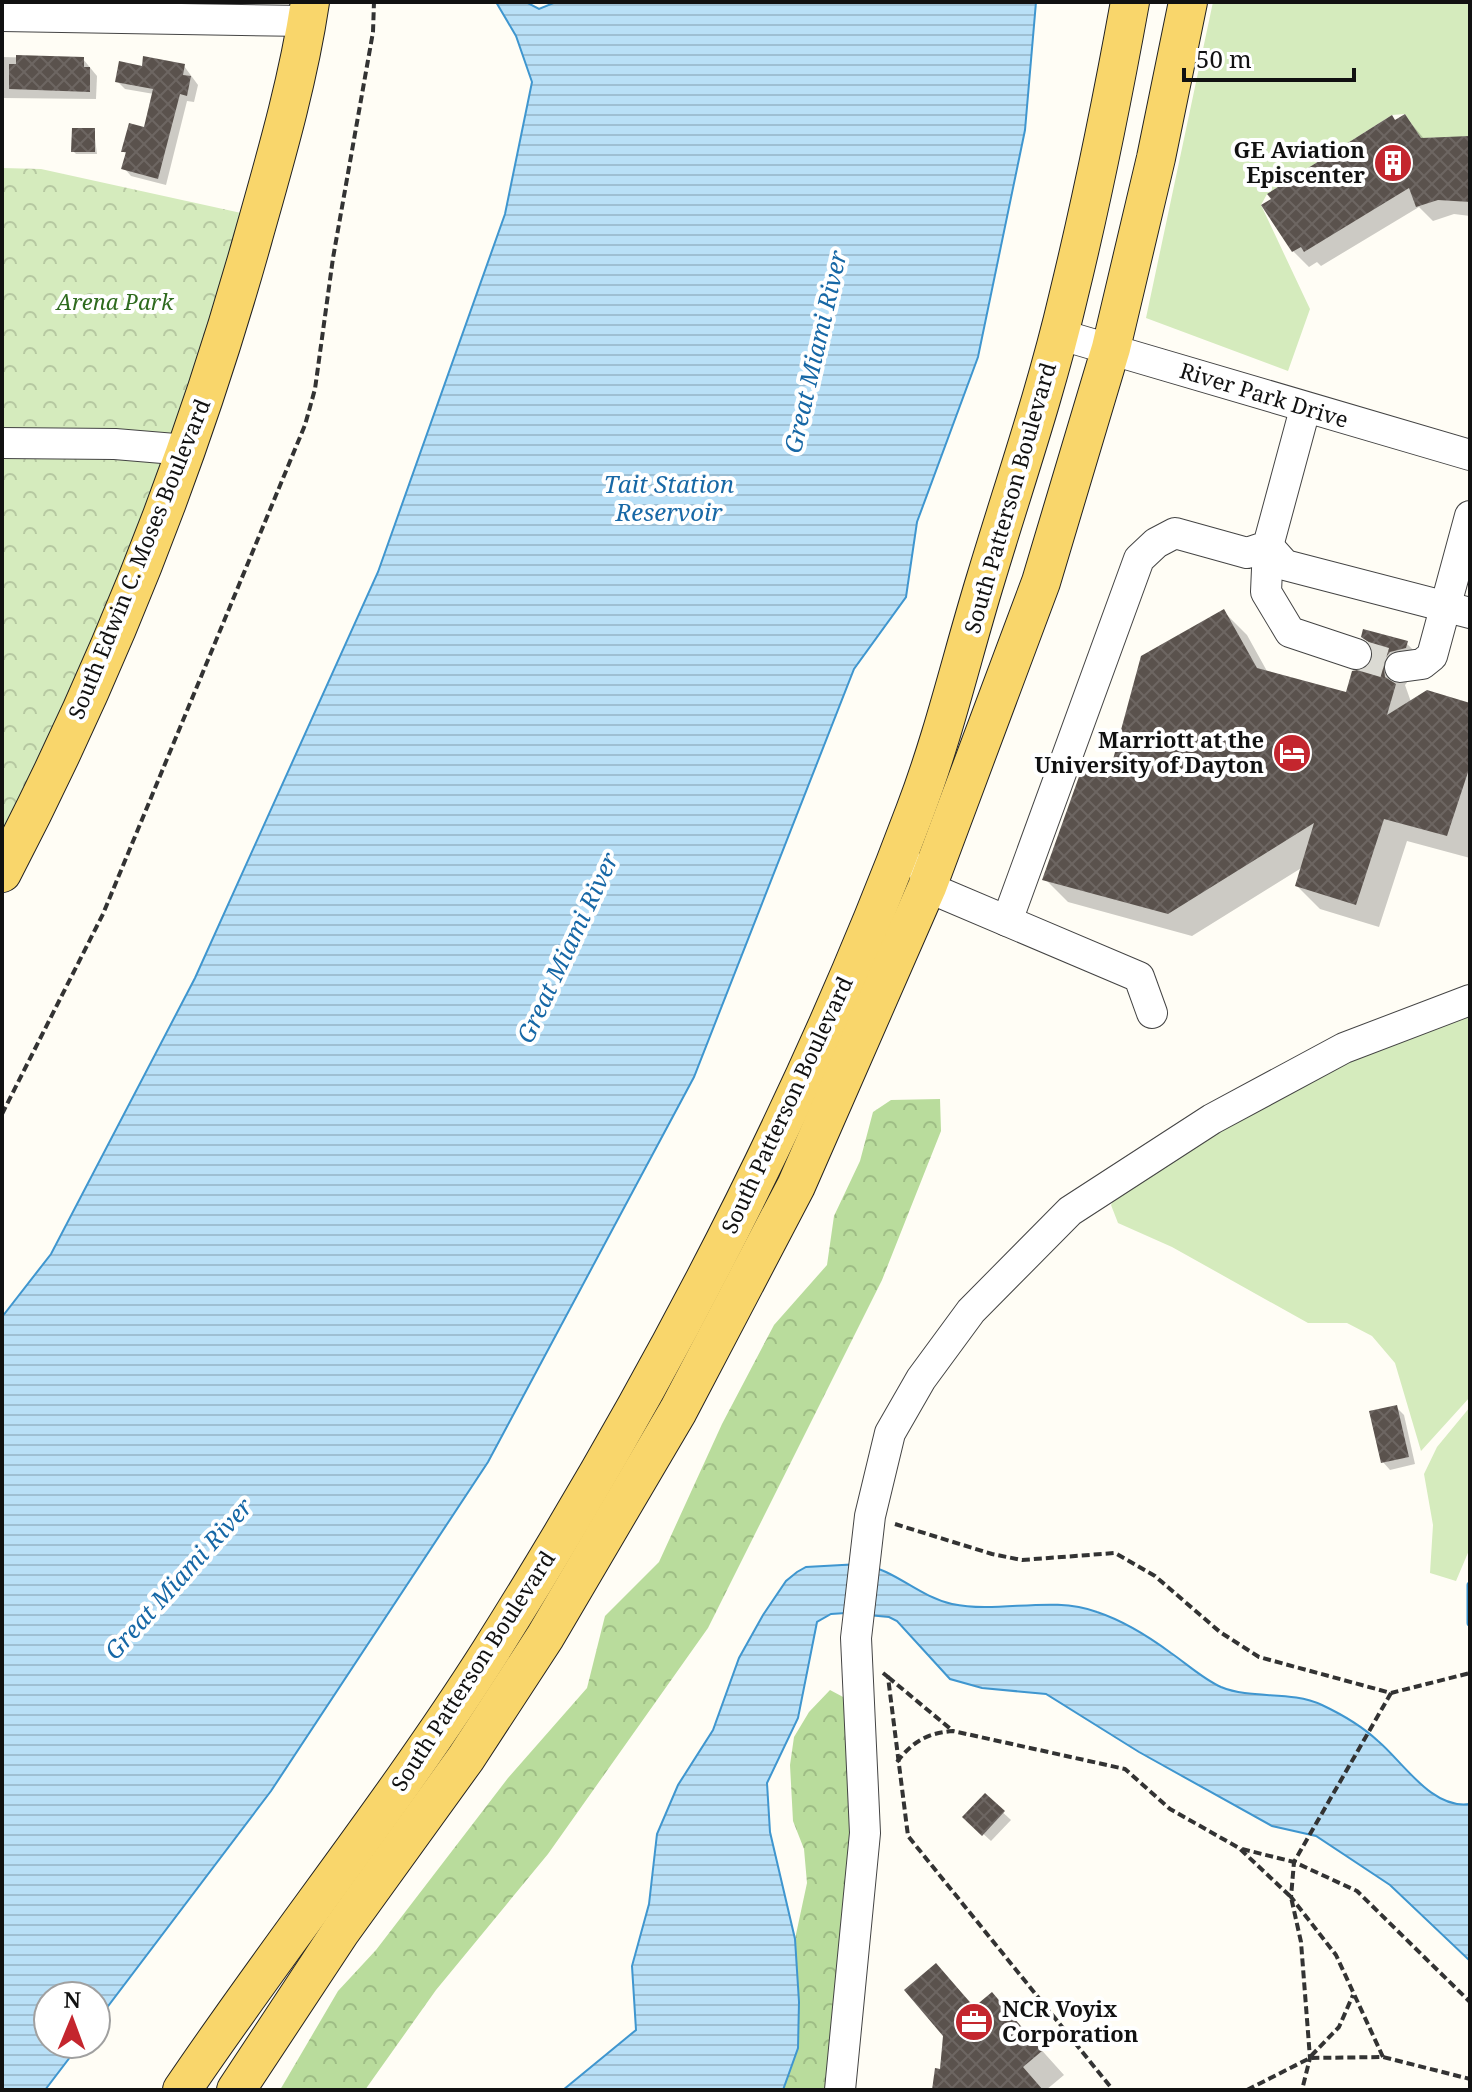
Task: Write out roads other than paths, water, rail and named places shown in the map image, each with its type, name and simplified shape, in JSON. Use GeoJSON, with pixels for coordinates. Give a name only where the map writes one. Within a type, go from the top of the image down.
{"type":"FeatureCollection","features":[{"type":"Feature","properties":{"kind":"main road","name":"South Patterson Boulevard"},"geometry":{"type":"LineString","coordinates":[[182,2090],[413,1768],[571,1518],[694,1297],[760,1169],[835,1009],[916,810],[946,723],[977,605],[1058,334],[1105,137],[1130,2]]}},
{"type":"Feature","properties":{"kind":"main road","name":"South Patterson Boulevard"},"geometry":{"type":"LineString","coordinates":[[236,2090],[341,1931],[466,1758],[538,1649],[678,1411],[796,1186],[927,887],[1041,582],[1111,348],[1156,158],[1188,2]]}},
{"type":"Feature","properties":{"kind":"main road","name":"South Edwin C. Moses Boulevard"},"geometry":{"type":"LineString","coordinates":[[2,873],[58,758],[187,450],[232,314],[276,158],[308,12]]}},
{"type":"Feature","properties":{"kind":"street"},"geometry":{"type":"LineString","coordinates":[[2,16],[308,12]]}},
{"type":"Feature","properties":{"kind":"street","name":"River Park Drive"},"geometry":{"type":"LineString","coordinates":[[1058,334],[1470,455]]}},
{"type":"Feature","properties":{"kind":"street"},"geometry":{"type":"LineString","coordinates":[[1305,409],[1268,546],[1266,592],[1290,632],[1356,654]]}},
{"type":"Feature","properties":{"kind":"street"},"geometry":{"type":"LineString","coordinates":[[2,443],[115,444],[187,450]]}},
{"type":"Feature","properties":{"kind":"street"},"geometry":{"type":"LineString","coordinates":[[1400,667],[1422,664],[1432,656],[1457,610],[1470,516]]}},
{"type":"Feature","properties":{"kind":"street"},"geometry":{"type":"LineString","coordinates":[[1007,921],[1139,559],[1156,543],[1175,533],[1247,553],[1268,546]]}},
{"type":"Feature","properties":{"kind":"street"},"geometry":{"type":"LineString","coordinates":[[1268,546],[1285,565],[1457,610]]}},
{"type":"Feature","properties":{"kind":"street"},"geometry":{"type":"LineString","coordinates":[[916,810],[927,887],[1139,977],[1152,1013]]}},
{"type":"Feature","properties":{"kind":"street"},"geometry":{"type":"LineString","coordinates":[[840,2090],[865,1833],[856,1645],[868,1530],[890,1433],[921,1379],[971,1311],[1070,1211],[1212,1119],[1344,1048],[1470,1000]]}},
{"type":"Feature","properties":{"kind":"water","name":"Tait Station Reservoir"},"geometry":{"type":"Polygon","coordinates":[[[496,2],[526,2],[539,9],[556,2],[1036,2],[1025,130],[978,357],[917,522],[906,597],[854,669],[694,1077],[488,1462],[271,1791],[112,2001],[112,1980],[32,1980],[32,2060],[68,2060],[45,2090],[2,2090],[2,1317],[51,1254],[195,978],[378,572],[505,214],[532,82],[516,36],[496,2]]]}},
{"type":"Feature","properties":{"kind":"water"},"geometry":{"type":"Polygon","coordinates":[[[860,1564],[884,1571],[952,1604],[970,1607],[1062,1605],[1097,1612],[1145,1635],[1221,1687],[1310,1700],[1352,1721],[1378,1741],[1431,1792],[1456,1804],[1470,1804],[1470,1961],[1390,1885],[1316,1836],[1272,1826],[1139,1752],[1046,1694],[982,1688],[950,1679],[897,1621],[889,1617],[831,1614],[817,1622],[798,1718],[767,1783],[770,1832],[795,1939],[799,2002],[798,2048],[783,2090],[563,2090],[636,2030],[632,1966],[649,1904],[657,1834],[678,1785],[713,1730],[739,1658],[763,1615],[786,1581],[806,1567],[860,1564]]]}},
{"type":"Feature","properties":{"kind":"waterway"},"geometry":{"type":"LineString","coordinates":[[1470,1585],[1470,1623]]}},
{"type":"Feature","properties":{"kind":"tunnel"},"geometry":{"type":"LineString","coordinates":[[1356,654],[1400,667]]}},
{"type":"Feature","properties":{"kind":"place","name":"GE Aviation Episcenter"},"geometry":{"type":"Point","coordinates":[1393,163]}},
{"type":"Feature","properties":{"kind":"place","name":"Marriott at the University of Dayton"},"geometry":{"type":"Point","coordinates":[1292,753]}},
{"type":"Feature","properties":{"kind":"place","name":"NCR Voyix Corporation"},"geometry":{"type":"Point","coordinates":[974,2022]}},
{"type":"Feature","properties":{"kind":"park label","name":"Arena Park"},"geometry":{"type":"Point","coordinates":[115,302]}},
{"type":"Feature","properties":{"kind":"water label","name":"Great Miami River"},"geometry":{"type":"Point","coordinates":[816,352]}},
{"type":"Feature","properties":{"kind":"water label","name":"Great Miami River"},"geometry":{"type":"Point","coordinates":[568,948]}},
{"type":"Feature","properties":{"kind":"water label","name":"Great Miami River"},"geometry":{"type":"Point","coordinates":[179,1579]}}]}
